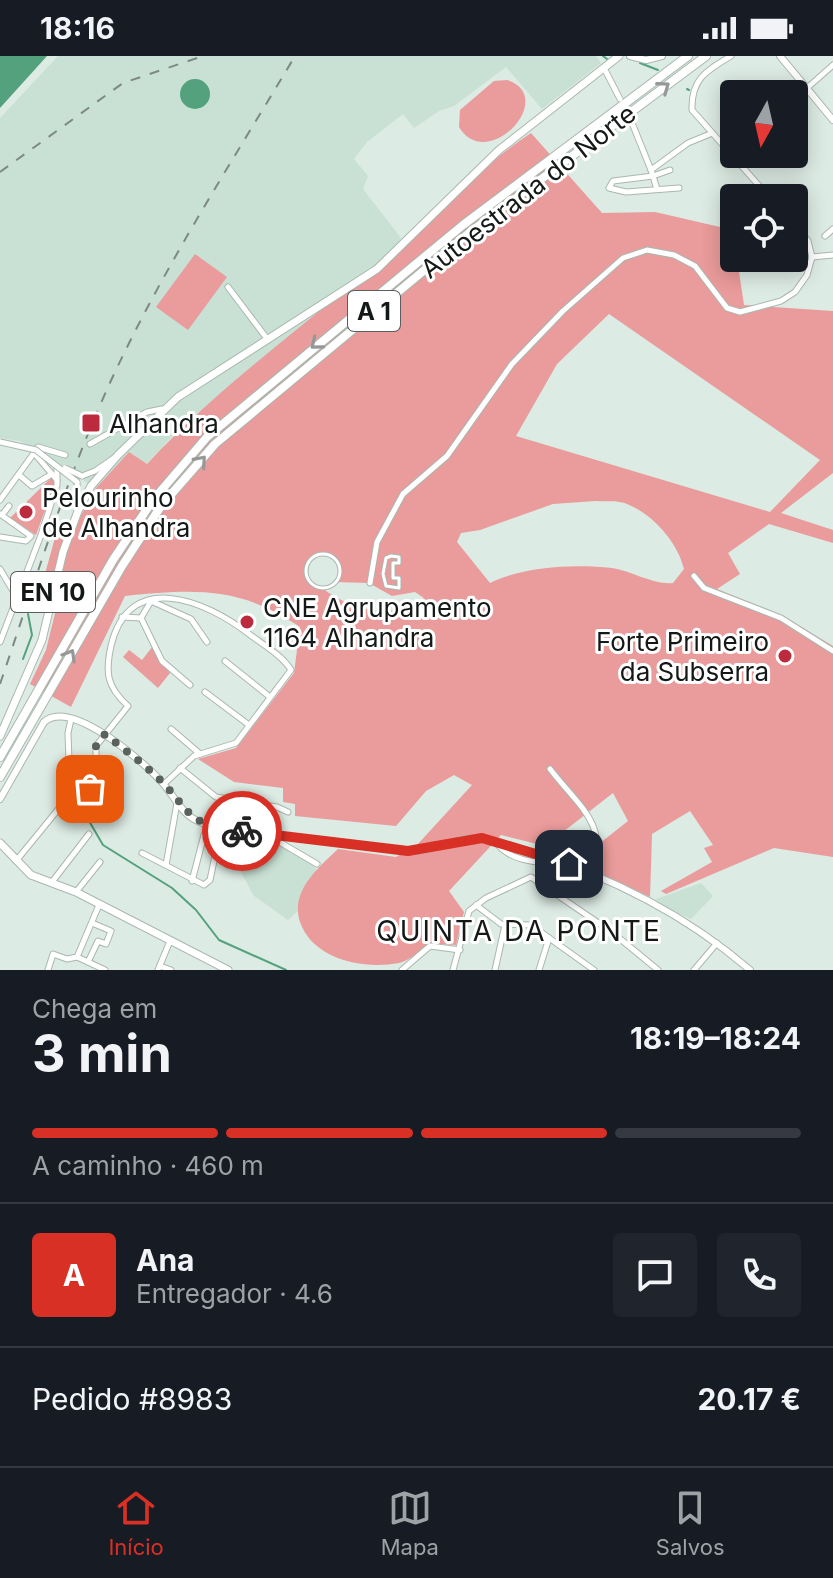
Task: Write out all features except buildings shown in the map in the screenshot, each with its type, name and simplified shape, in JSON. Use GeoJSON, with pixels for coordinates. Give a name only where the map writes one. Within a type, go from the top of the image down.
{"type":"FeatureCollection","features":[{"type":"Feature","properties":{"kind":"highway","name":"Autoestrada do Norte"},"geometry":{"type":"LineString","coordinates":[[0,777],[113,560],[145,512],[207,437],[463,225],[688,56]]}},
{"type":"Feature","properties":{"kind":"highway","name":"Autoestrada do Norte"},"geometry":{"type":"LineString","coordinates":[[0,757],[161,506],[215,444],[469,233],[706,56]]}},
{"type":"Feature","properties":{"kind":"main road","name":"EN 10"},"geometry":{"type":"LineString","coordinates":[[0,736],[42,640],[83,483],[118,455],[162,409],[385,263],[488,160],[619,56]]}},
{"type":"Feature","properties":{"kind":"main road"},"geometry":{"type":"LineString","coordinates":[[0,843],[31,875],[76,892],[228,970]]}},
{"type":"Feature","properties":{"kind":"street"},"geometry":{"type":"LineString","coordinates":[[630,56],[662,56]]}},
{"type":"Feature","properties":{"kind":"street"},"geometry":{"type":"LineString","coordinates":[[731,56],[697,78],[691,92],[692,110],[757,184]]}},
{"type":"Feature","properties":{"kind":"street"},"geometry":{"type":"LineString","coordinates":[[784,57],[801,80]]}},
{"type":"Feature","properties":{"kind":"street"},"geometry":{"type":"LineString","coordinates":[[808,83],[833,65]]}},
{"type":"Feature","properties":{"kind":"street"},"geometry":{"type":"LineString","coordinates":[[604,68],[620,99]]}},
{"type":"Feature","properties":{"kind":"street"},"geometry":{"type":"LineString","coordinates":[[808,88],[832,116]]}},
{"type":"Feature","properties":{"kind":"street"},"geometry":{"type":"LineString","coordinates":[[630,118],[657,189]]}},
{"type":"Feature","properties":{"kind":"street"},"geometry":{"type":"LineString","coordinates":[[652,173],[688,143],[710,134]]}},
{"type":"Feature","properties":{"kind":"street"},"geometry":{"type":"LineString","coordinates":[[670,170],[613,181],[609,190],[679,188]]}},
{"type":"Feature","properties":{"kind":"street"},"geometry":{"type":"LineString","coordinates":[[825,236],[833,229]]}},
{"type":"Feature","properties":{"kind":"street"},"geometry":{"type":"LineString","coordinates":[[370,583],[377,542],[403,494],[447,456],[512,364],[563,311],[623,258],[647,250],[674,255],[695,266],[727,308],[740,312],[781,301],[795,292],[807,275],[812,257],[808,241]]}},
{"type":"Feature","properties":{"kind":"street"},"geometry":{"type":"LineString","coordinates":[[812,257],[833,255]]}},
{"type":"Feature","properties":{"kind":"street"},"geometry":{"type":"LineString","coordinates":[[228,287],[268,340]]}},
{"type":"Feature","properties":{"kind":"street"},"geometry":{"type":"LineString","coordinates":[[90,444],[147,412],[162,409]]}},
{"type":"Feature","properties":{"kind":"street"},"geometry":{"type":"LineString","coordinates":[[0,442],[30,447],[83,483]]}},
{"type":"Feature","properties":{"kind":"street"},"geometry":{"type":"LineString","coordinates":[[0,500],[38,447],[65,455]]}},
{"type":"Feature","properties":{"kind":"street"},"geometry":{"type":"LineString","coordinates":[[34,453],[58,481]]}},
{"type":"Feature","properties":{"kind":"street"},"geometry":{"type":"LineString","coordinates":[[78,511],[83,483],[118,455]]}},
{"type":"Feature","properties":{"kind":"street"},"geometry":{"type":"LineString","coordinates":[[0,642],[60,468]]}},
{"type":"Feature","properties":{"kind":"street"},"geometry":{"type":"LineString","coordinates":[[19,475],[33,486],[52,474]]}},
{"type":"Feature","properties":{"kind":"street"},"geometry":{"type":"LineString","coordinates":[[0,537],[26,541],[31,536],[1,515],[9,506]]}},
{"type":"Feature","properties":{"kind":"street"},"geometry":{"type":"LineString","coordinates":[[329,555],[338,563],[339,575],[332,585],[318,587],[308,578],[307,565],[314,556],[329,555]]}},
{"type":"Feature","properties":{"kind":"street"},"geometry":{"type":"LineString","coordinates":[[399,557],[399,563],[393,563],[393,578],[399,578],[399,588],[386,586],[383,574],[386,558],[399,557]]}},
{"type":"Feature","properties":{"kind":"street"},"geometry":{"type":"LineString","coordinates":[[0,569],[17,597]]}},
{"type":"Feature","properties":{"kind":"street"},"geometry":{"type":"LineString","coordinates":[[694,576],[704,588],[781,618],[833,651]]}},
{"type":"Feature","properties":{"kind":"street"},"geometry":{"type":"LineString","coordinates":[[93,777],[96,746],[128,706],[112,689],[107,677],[113,637],[121,617],[132,607],[151,601],[187,600],[215,609],[289,666],[289,674],[233,745],[200,754],[164,784]]}},
{"type":"Feature","properties":{"kind":"street"},"geometry":{"type":"LineString","coordinates":[[141,618],[151,601]]}},
{"type":"Feature","properties":{"kind":"street"},"geometry":{"type":"LineString","coordinates":[[151,601],[191,619],[207,642]]}},
{"type":"Feature","properties":{"kind":"street"},"geometry":{"type":"LineString","coordinates":[[121,617],[141,618]]}},
{"type":"Feature","properties":{"kind":"street"},"geometry":{"type":"LineString","coordinates":[[141,618],[162,661],[190,685]]}},
{"type":"Feature","properties":{"kind":"street"},"geometry":{"type":"LineString","coordinates":[[225,661],[270,697]]}},
{"type":"Feature","properties":{"kind":"street"},"geometry":{"type":"LineString","coordinates":[[205,692],[249,725]]}},
{"type":"Feature","properties":{"kind":"street"},"geometry":{"type":"LineString","coordinates":[[0,799],[49,718],[71,719],[105,734],[164,784],[192,818],[221,828],[408,851],[429,850],[473,839],[495,841],[596,875],[718,942],[750,970]]}},
{"type":"Feature","properties":{"kind":"street"},"geometry":{"type":"LineString","coordinates":[[70,789],[68,733],[71,719]]}},
{"type":"Feature","properties":{"kind":"street"},"geometry":{"type":"LineString","coordinates":[[171,729],[200,754]]}},
{"type":"Feature","properties":{"kind":"street"},"geometry":{"type":"LineString","coordinates":[[180,768],[206,791],[223,800],[277,807],[288,812]]}},
{"type":"Feature","properties":{"kind":"street"},"geometry":{"type":"LineString","coordinates":[[550,769],[598,831],[601,846],[596,875]]}},
{"type":"Feature","properties":{"kind":"street"},"geometry":{"type":"LineString","coordinates":[[16,861],[65,801]]}},
{"type":"Feature","properties":{"kind":"street"},"geometry":{"type":"LineString","coordinates":[[166,865],[176,823],[177,802]]}},
{"type":"Feature","properties":{"kind":"street"},"geometry":{"type":"LineString","coordinates":[[176,823],[192,818]]}},
{"type":"Feature","properties":{"kind":"street"},"geometry":{"type":"LineString","coordinates":[[142,853],[204,885],[210,880],[220,832]]}},
{"type":"Feature","properties":{"kind":"street"},"geometry":{"type":"LineString","coordinates":[[263,833],[317,864]]}},
{"type":"Feature","properties":{"kind":"street"},"geometry":{"type":"LineString","coordinates":[[52,882],[89,834]]}},
{"type":"Feature","properties":{"kind":"street"},"geometry":{"type":"LineString","coordinates":[[192,881],[204,835]]}},
{"type":"Feature","properties":{"kind":"street"},"geometry":{"type":"LineString","coordinates":[[76,892],[100,862]]}},
{"type":"Feature","properties":{"kind":"street"},"geometry":{"type":"LineString","coordinates":[[563,897],[579,867]]}},
{"type":"Feature","properties":{"kind":"street"},"geometry":{"type":"LineString","coordinates":[[453,970],[467,917],[476,905],[526,877],[539,880],[658,970]]}},
{"type":"Feature","properties":{"kind":"street"},"geometry":{"type":"LineString","coordinates":[[77,957],[100,904]]}},
{"type":"Feature","properties":{"kind":"street"},"geometry":{"type":"LineString","coordinates":[[476,905],[495,922],[505,925],[525,923],[590,969]]}},
{"type":"Feature","properties":{"kind":"street"},"geometry":{"type":"LineString","coordinates":[[86,936],[106,944],[111,931],[92,923]]}},
{"type":"Feature","properties":{"kind":"street"},"geometry":{"type":"LineString","coordinates":[[495,970],[505,925]]}},
{"type":"Feature","properties":{"kind":"street"},"geometry":{"type":"LineString","coordinates":[[539,970],[549,938]]}},
{"type":"Feature","properties":{"kind":"street"},"geometry":{"type":"LineString","coordinates":[[171,940],[159,968],[171,970]]}},
{"type":"Feature","properties":{"kind":"street"},"geometry":{"type":"LineString","coordinates":[[88,962],[98,941]]}},
{"type":"Feature","properties":{"kind":"street"},"geometry":{"type":"LineString","coordinates":[[694,970],[718,942]]}},
{"type":"Feature","properties":{"kind":"street"},"geometry":{"type":"LineString","coordinates":[[402,970],[430,946],[460,950]]}},
{"type":"Feature","properties":{"kind":"street"},"geometry":{"type":"LineString","coordinates":[[48,970],[53,954],[66,959],[77,957],[105,970]]}},
{"type":"Feature","properties":{"kind":"shaded area"},"geometry":{"type":"Polygon","coordinates":[[[0,56],[47,56],[0,108],[0,56]]]}},
{"type":"Feature","properties":{"kind":"shaded area"},"geometry":{"type":"Polygon","coordinates":[[[58,56],[596,56],[601,63],[542,109],[506,67],[454,106],[439,111],[414,128],[403,114],[367,142],[354,159],[368,176],[363,189],[401,238],[395,249],[183,425],[146,464],[129,452],[96,488],[20,441],[0,438],[0,118],[58,56]]]}},
{"type":"Feature","properties":{"kind":"shaded area"},"geometry":{"type":"Polygon","coordinates":[[[195,79],[206,83],[210,94],[206,105],[195,109],[184,105],[180,94],[184,83],[195,79]]]}},
{"type":"Feature","properties":{"kind":"shaded area"},"geometry":{"type":"Polygon","coordinates":[[[507,80],[521,89],[525,101],[522,115],[513,128],[500,137],[486,142],[471,139],[459,127],[460,110],[494,81],[507,80]]]}},
{"type":"Feature","properties":{"kind":"shaded area"},"geometry":{"type":"Polygon","coordinates":[[[531,133],[602,213],[655,212],[720,227],[720,272],[739,272],[744,305],[833,311],[833,473],[781,513],[833,530],[833,543],[769,524],[728,553],[740,574],[717,589],[783,616],[833,646],[833,857],[774,848],[666,894],[661,891],[712,862],[704,848],[713,845],[690,811],[652,834],[650,897],[576,862],[628,821],[613,793],[545,846],[501,835],[449,891],[464,912],[456,945],[427,946],[399,963],[355,963],[327,953],[306,935],[298,911],[302,890],[338,849],[396,857],[417,845],[472,785],[454,775],[426,791],[396,826],[295,816],[295,804],[283,802],[283,788],[234,782],[198,759],[236,748],[294,673],[300,627],[237,597],[195,592],[125,596],[71,707],[30,684],[46,650],[58,601],[38,599],[58,527],[78,521],[96,488],[129,452],[147,464],[206,406],[365,274],[478,173],[531,133]],[[609,314],[557,364],[516,436],[770,512],[820,460],[609,314]],[[623,503],[553,504],[480,530],[461,533],[457,542],[490,583],[534,570],[582,566],[612,568],[658,582],[673,583],[684,569],[676,549],[655,522],[623,503]],[[325,554],[311,559],[306,574],[310,580],[347,603],[388,611],[401,610],[424,598],[415,592],[392,596],[369,583],[335,582],[339,575],[338,563],[325,554]]]}},
{"type":"Feature","properties":{"kind":"shaded area"},"geometry":{"type":"Polygon","coordinates":[[[195,254],[227,277],[188,330],[156,307],[195,254]]]}},
{"type":"Feature","properties":{"kind":"shaded area"},"geometry":{"type":"Polygon","coordinates":[[[52,477],[55,483],[36,535],[10,518],[52,477]]]}},
{"type":"Feature","properties":{"kind":"shaded area"},"geometry":{"type":"Polygon","coordinates":[[[153,646],[170,673],[158,688],[123,657],[129,650],[142,660],[153,646]]]}},
{"type":"Feature","properties":{"kind":"shaded area"},"geometry":{"type":"Polygon","coordinates":[[[283,845],[315,867],[318,875],[311,899],[288,920],[253,895],[239,868],[283,845]]]}},
{"type":"Feature","properties":{"kind":"shaded area"},"geometry":{"type":"Polygon","coordinates":[[[701,883],[713,896],[691,919],[658,904],[656,899],[701,883]]]}},
{"type":"Feature","properties":{"kind":"waterway"},"geometry":{"type":"LineString","coordinates":[[603,56],[607,59]]}},
{"type":"Feature","properties":{"kind":"waterway"},"geometry":{"type":"LineString","coordinates":[[640,63],[658,70]]}},
{"type":"Feature","properties":{"kind":"waterway"},"geometry":{"type":"LineString","coordinates":[[23,659],[32,635],[28,614]]}},
{"type":"Feature","properties":{"kind":"waterway"},"geometry":{"type":"LineString","coordinates":[[85,814],[103,845],[172,888],[196,910],[219,940],[286,970]]}},
{"type":"Feature","properties":{"kind":"railway"},"geometry":{"type":"LineString","coordinates":[[0,172],[123,83],[203,56]]}},
{"type":"Feature","properties":{"kind":"railway"},"geometry":{"type":"LineString","coordinates":[[0,684],[67,487],[115,372],[178,251],[295,56]]}},
{"type":"Feature","properties":{"kind":"way so far"},"geometry":{"type":"LineString","coordinates":[[90,789],[96,746],[105,734],[156,775],[192,818],[215,827],[242,831]]}},
{"type":"Feature","properties":{"kind":"place","name":"Alhandra"},"geometry":{"type":"Point","coordinates":[91,423]}},
{"type":"Feature","properties":{"kind":"place","name":"Pelourinho de Alhandra"},"geometry":{"type":"Point","coordinates":[26,512]}},
{"type":"Feature","properties":{"kind":"place","name":"CNE Agrupamento 1164 Alhandra"},"geometry":{"type":"Point","coordinates":[247,622]}},
{"type":"Feature","properties":{"kind":"place","name":"Forte Primeiro da Subserra"},"geometry":{"type":"Point","coordinates":[785,656]}},
{"type":"Feature","properties":{"kind":"district","name":"QUINTA DA PONTE"},"geometry":{"type":"Point","coordinates":[519,931]}},
{"type":"Feature","properties":{"kind":"route"},"geometry":{"type":"LineString","coordinates":[[242,831],[408,851],[429,850],[482,838],[569,864]]}}]}
